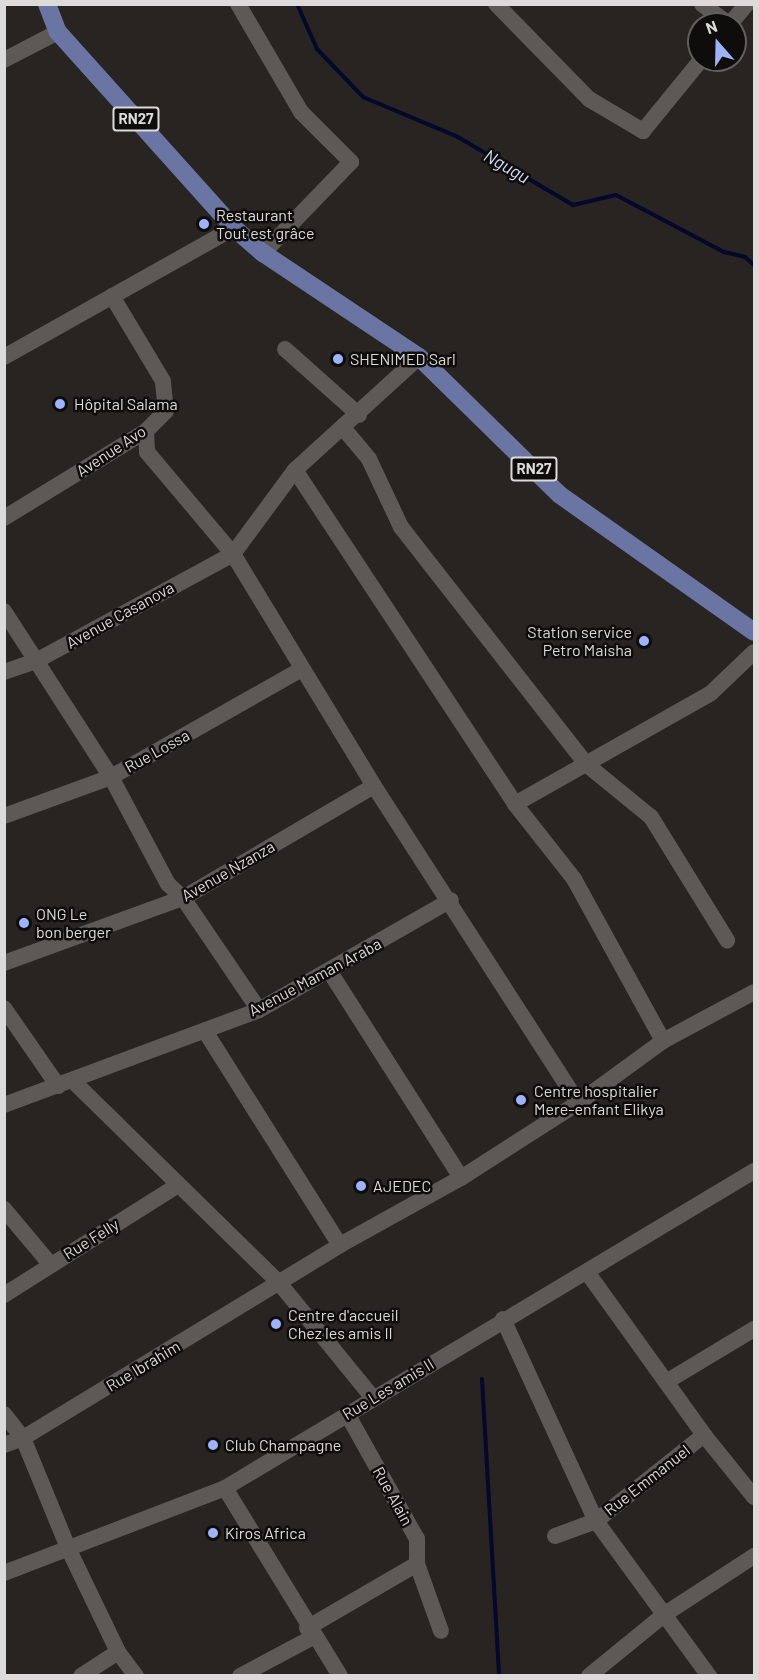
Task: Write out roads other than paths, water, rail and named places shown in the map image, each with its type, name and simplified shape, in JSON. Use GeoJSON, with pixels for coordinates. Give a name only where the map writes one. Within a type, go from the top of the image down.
{"type":"FeatureCollection","features":[{"type":"Feature","properties":{"kind":"main road","name":"RN27"},"geometry":{"type":"LineString","coordinates":[[52,7],[58,32],[234,228],[263,253],[419,357],[560,495],[754,632]]}},
{"type":"Feature","properties":{"kind":"street"},"geometry":{"type":"LineString","coordinates":[[238,4],[301,112],[351,162],[263,253]]}},
{"type":"Feature","properties":{"kind":"street"},"geometry":{"type":"LineString","coordinates":[[496,4],[589,99],[643,131],[691,72]]}},
{"type":"Feature","properties":{"kind":"street"},"geometry":{"type":"LineString","coordinates":[[4,60],[58,32]]}},
{"type":"Feature","properties":{"kind":"street"},"geometry":{"type":"LineString","coordinates":[[4,357],[234,228]]}},
{"type":"Feature","properties":{"kind":"street","name":"Avenue Avo"},"geometry":{"type":"LineString","coordinates":[[4,518],[146,431],[166,411],[163,381],[112,296]]}},
{"type":"Feature","properties":{"kind":"street"},"geometry":{"type":"LineString","coordinates":[[285,349],[359,415]]}},
{"type":"Feature","properties":{"kind":"street"},"geometry":{"type":"LineString","coordinates":[[233,554],[295,470],[344,429],[419,357]]}},
{"type":"Feature","properties":{"kind":"street"},"geometry":{"type":"LineString","coordinates":[[344,429],[369,459],[401,527],[586,764],[651,818],[727,940]]}},
{"type":"Feature","properties":{"kind":"street"},"geometry":{"type":"LineString","coordinates":[[146,431],[147,452],[233,554],[374,786],[451,900],[578,1103]]}},
{"type":"Feature","properties":{"kind":"street"},"geometry":{"type":"LineString","coordinates":[[295,470],[515,804],[574,879],[663,1041]]}},
{"type":"Feature","properties":{"kind":"street","name":"Avenue Casanova"},"geometry":{"type":"LineString","coordinates":[[4,672],[36,661],[233,554]]}},
{"type":"Feature","properties":{"kind":"street"},"geometry":{"type":"LineString","coordinates":[[4,611],[111,777],[168,884],[183,898],[259,1010]]}},
{"type":"Feature","properties":{"kind":"street"},"geometry":{"type":"LineString","coordinates":[[515,804],[711,693],[754,652]]}},
{"type":"Feature","properties":{"kind":"street","name":"Rue Lossa"},"geometry":{"type":"LineString","coordinates":[[4,816],[111,777],[302,669]]}},
{"type":"Feature","properties":{"kind":"street","name":"Avenue Nzanza"},"geometry":{"type":"LineString","coordinates":[[4,963],[183,898],[374,786]]}},
{"type":"Feature","properties":{"kind":"street","name":"Avenue Maman Araba"},"geometry":{"type":"LineString","coordinates":[[4,1106],[259,1010],[330,972],[451,900]]}},
{"type":"Feature","properties":{"kind":"street"},"geometry":{"type":"LineString","coordinates":[[330,972],[461,1178]]}},
{"type":"Feature","properties":{"kind":"street","name":"Rue Ibrahim"},"geometry":{"type":"LineString","coordinates":[[4,1445],[24,1438],[280,1284],[340,1245],[461,1178],[578,1103],[663,1041],[754,992]]}},
{"type":"Feature","properties":{"kind":"street"},"geometry":{"type":"LineString","coordinates":[[4,1008],[65,1084],[178,1185],[280,1284],[373,1398]]}},
{"type":"Feature","properties":{"kind":"street"},"geometry":{"type":"LineString","coordinates":[[205,1031],[340,1245]]}},
{"type":"Feature","properties":{"kind":"street","name":"Rue Les amis II"},"geometry":{"type":"LineString","coordinates":[[4,1573],[69,1550],[225,1488],[503,1319],[587,1272],[754,1171]]}},
{"type":"Feature","properties":{"kind":"street","name":"Rue Felly"},"geometry":{"type":"LineString","coordinates":[[4,1294],[178,1185]]}},
{"type":"Feature","properties":{"kind":"street"},"geometry":{"type":"LineString","coordinates":[[4,1209],[50,1264]]}},
{"type":"Feature","properties":{"kind":"street"},"geometry":{"type":"LineString","coordinates":[[587,1272],[704,1435],[754,1497]]}},
{"type":"Feature","properties":{"kind":"street"},"geometry":{"type":"LineString","coordinates":[[503,1319],[596,1521],[709,1676]]}},
{"type":"Feature","properties":{"kind":"street"},"geometry":{"type":"LineString","coordinates":[[666,1382],[754,1329]]}},
{"type":"Feature","properties":{"kind":"street"},"geometry":{"type":"LineString","coordinates":[[4,1414],[24,1438],[69,1550],[118,1652],[136,1676]]}},
{"type":"Feature","properties":{"kind":"street","name":"Rue Alain"},"geometry":{"type":"LineString","coordinates":[[347,1414],[417,1539],[417,1564],[441,1631]]}},
{"type":"Feature","properties":{"kind":"street","name":"Rue Emmanuel"},"geometry":{"type":"LineString","coordinates":[[555,1536],[596,1521],[704,1435]]}},
{"type":"Feature","properties":{"kind":"street"},"geometry":{"type":"LineString","coordinates":[[225,1488],[340,1676]]}},
{"type":"Feature","properties":{"kind":"street"},"geometry":{"type":"LineString","coordinates":[[589,1676],[665,1614],[754,1556]]}},
{"type":"Feature","properties":{"kind":"street"},"geometry":{"type":"LineString","coordinates":[[240,1676],[417,1564]]}},
{"type":"Feature","properties":{"kind":"street"},"geometry":{"type":"LineString","coordinates":[[81,1676],[118,1652]]}},
{"type":"Feature","properties":{"kind":"waterway","name":"Ngugu"},"geometry":{"type":"LineString","coordinates":[[297,4],[317,49],[363,97],[458,137],[573,205],[616,195],[724,252],[745,257],[754,265]]}},
{"type":"Feature","properties":{"kind":"waterway"},"geometry":{"type":"LineString","coordinates":[[482,1379],[499,1676]]}},
{"type":"Feature","properties":{"kind":"place","name":"Restaurant Tout est grâce"},"geometry":{"type":"Point","coordinates":[204,224]}},
{"type":"Feature","properties":{"kind":"place","name":"SHENIMED Sarl"},"geometry":{"type":"Point","coordinates":[338,359]}},
{"type":"Feature","properties":{"kind":"place","name":"Hôpital Salama"},"geometry":{"type":"Point","coordinates":[60,404]}},
{"type":"Feature","properties":{"kind":"place","name":"Station service Petro Maisha"},"geometry":{"type":"Point","coordinates":[644,641]}},
{"type":"Feature","properties":{"kind":"place","name":"ONG Le bon berger"},"geometry":{"type":"Point","coordinates":[24,923]}},
{"type":"Feature","properties":{"kind":"place","name":"Centre hospitalier Mere-enfant Elikya"},"geometry":{"type":"Point","coordinates":[521,1100]}},
{"type":"Feature","properties":{"kind":"place","name":"AJEDEC"},"geometry":{"type":"Point","coordinates":[361,1186]}},
{"type":"Feature","properties":{"kind":"place","name":"Centre d'accueil Chez les amis II"},"geometry":{"type":"Point","coordinates":[276,1324]}},
{"type":"Feature","properties":{"kind":"place","name":"Club Champagne"},"geometry":{"type":"Point","coordinates":[213,1445]}},
{"type":"Feature","properties":{"kind":"place","name":"Kiros Africa"},"geometry":{"type":"Point","coordinates":[213,1533]}}]}
